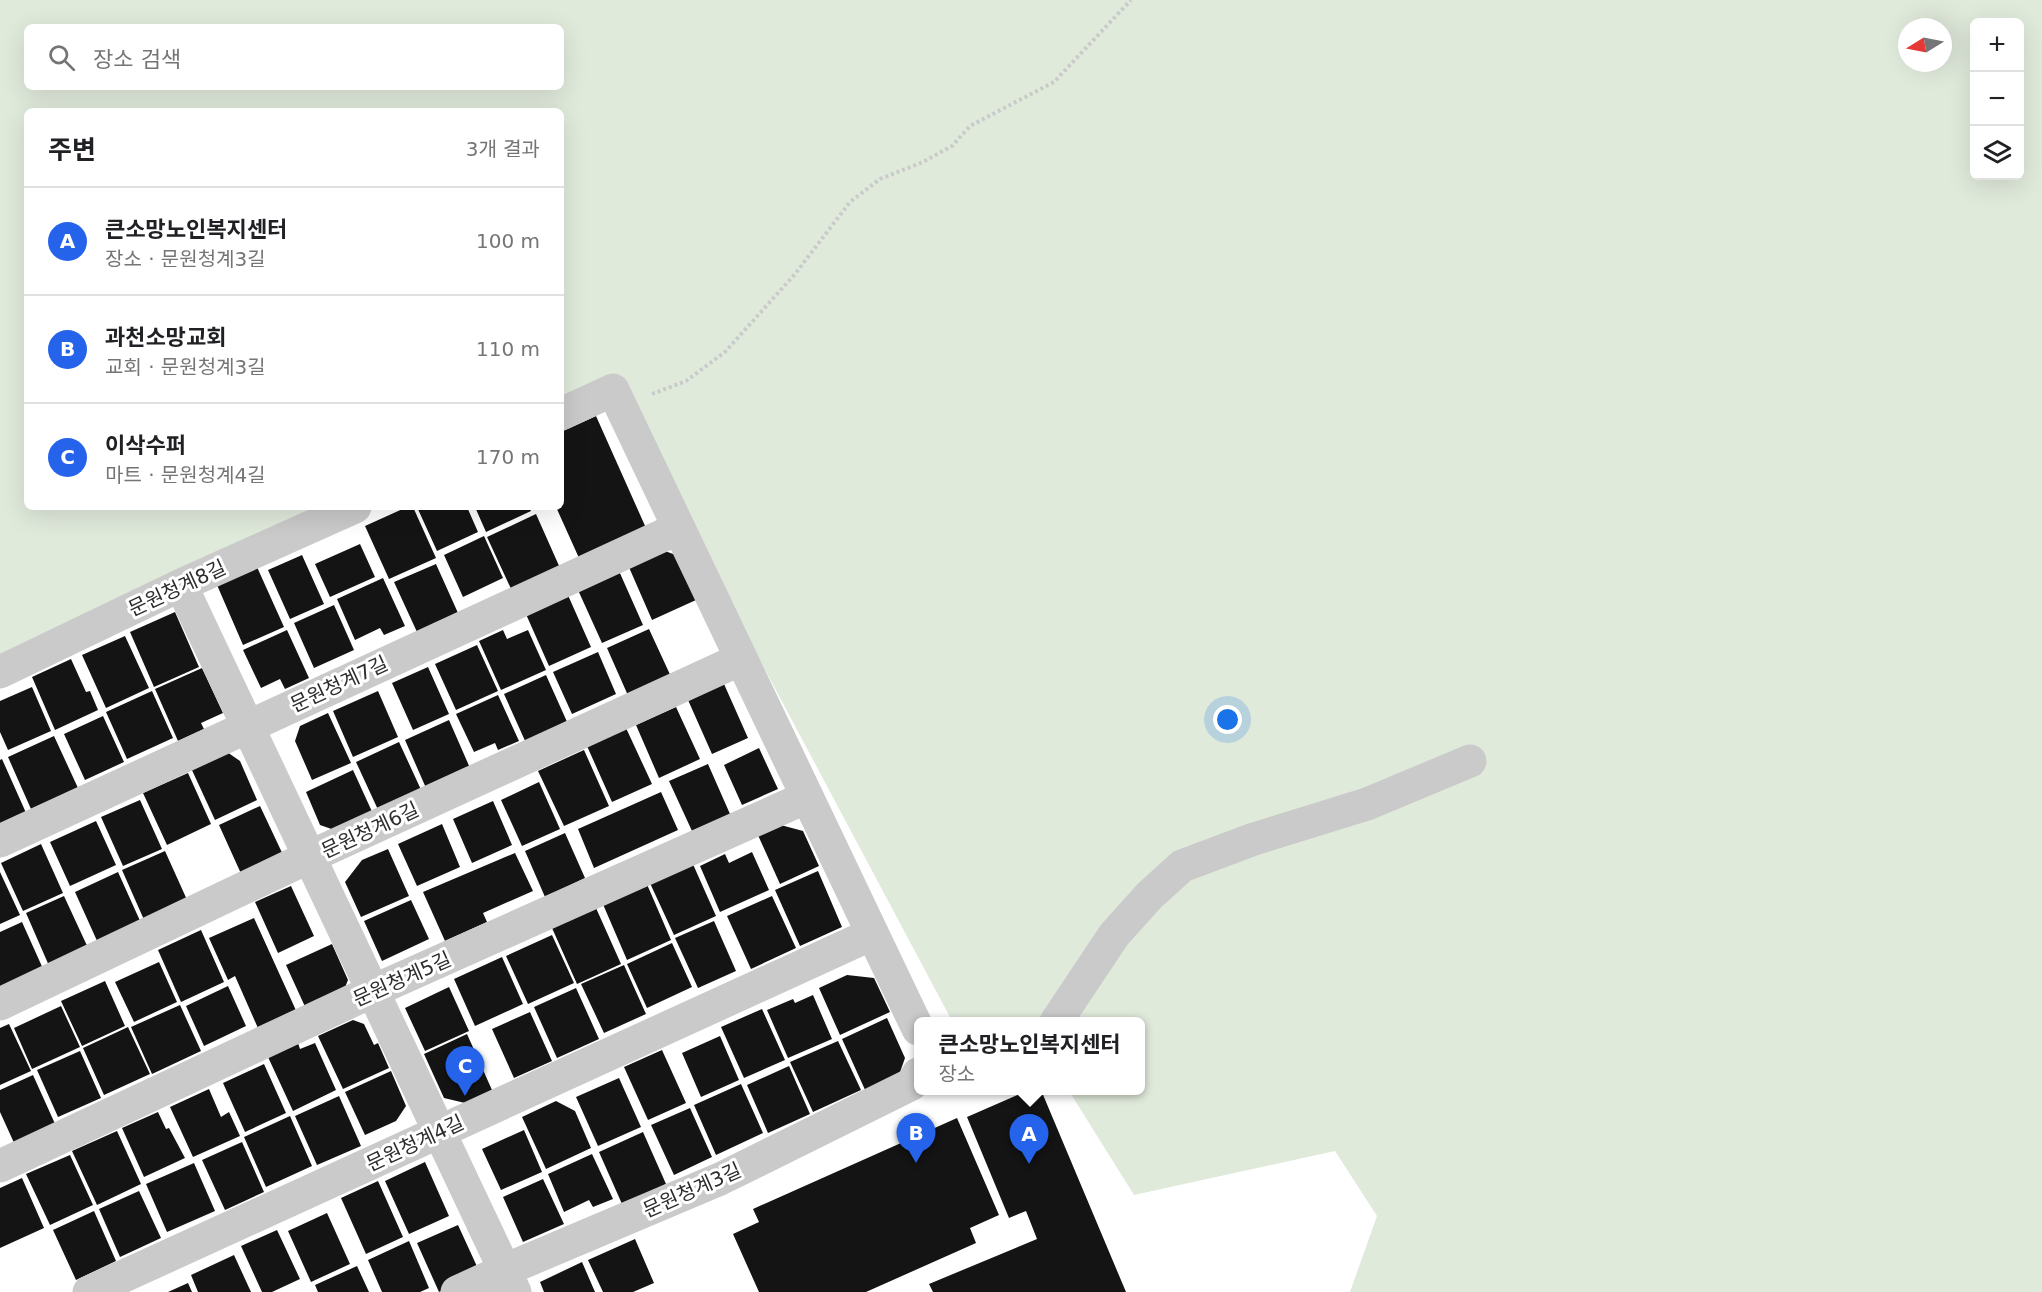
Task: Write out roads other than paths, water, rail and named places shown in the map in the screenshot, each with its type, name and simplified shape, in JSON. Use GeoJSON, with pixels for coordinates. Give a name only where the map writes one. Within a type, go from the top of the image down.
{"type":"FeatureCollection","features":[{"type":"Feature","properties":{"kind":"street"},"geometry":{"type":"LineString","coordinates":[[564,413],[613,390],[914,1021]]}},
{"type":"Feature","properties":{"kind":"street","name":"문원청계8길"},"geometry":{"type":"LineString","coordinates":[[0,672],[181,585],[348,510]]}},
{"type":"Feature","properties":{"kind":"street","name":"문원청계7길"},"geometry":{"type":"LineString","coordinates":[[0,841],[678,528]]}},
{"type":"Feature","properties":{"kind":"street"},"geometry":{"type":"LineString","coordinates":[[181,585],[510,1281]]}},
{"type":"Feature","properties":{"kind":"street","name":"문원청계6길"},"geometry":{"type":"LineString","coordinates":[[0,1004],[309,857],[741,659]]}},
{"type":"Feature","properties":{"kind":"street"},"geometry":{"type":"LineString","coordinates":[[1059,1017],[1114,934],[1149,896],[1182,866],[1254,839],[1367,804],[1470,761]]}},
{"type":"Feature","properties":{"kind":"street","name":"문원청계5길"},"geometry":{"type":"LineString","coordinates":[[0,1166],[373,991],[807,797]]}},
{"type":"Feature","properties":{"kind":"street","name":"문원청계4길"},"geometry":{"type":"LineString","coordinates":[[89,1292],[872,934]]}},
{"type":"Feature","properties":{"kind":"street","name":"문원청계3길"},"geometry":{"type":"LineString","coordinates":[[457,1292],[510,1281],[912,1084],[914,1081]]}},
{"type":"Feature","properties":{"kind":"place","name":"이삭수퍼"},"geometry":{"type":"Point","coordinates":[465,1096]}},
{"type":"Feature","properties":{"kind":"place","name":"과천소망교회"},"geometry":{"type":"Point","coordinates":[916,1163]}},
{"type":"Feature","properties":{"kind":"place","name":"큰소망노인복지센터"},"geometry":{"type":"Point","coordinates":[1029,1164]}}]}
